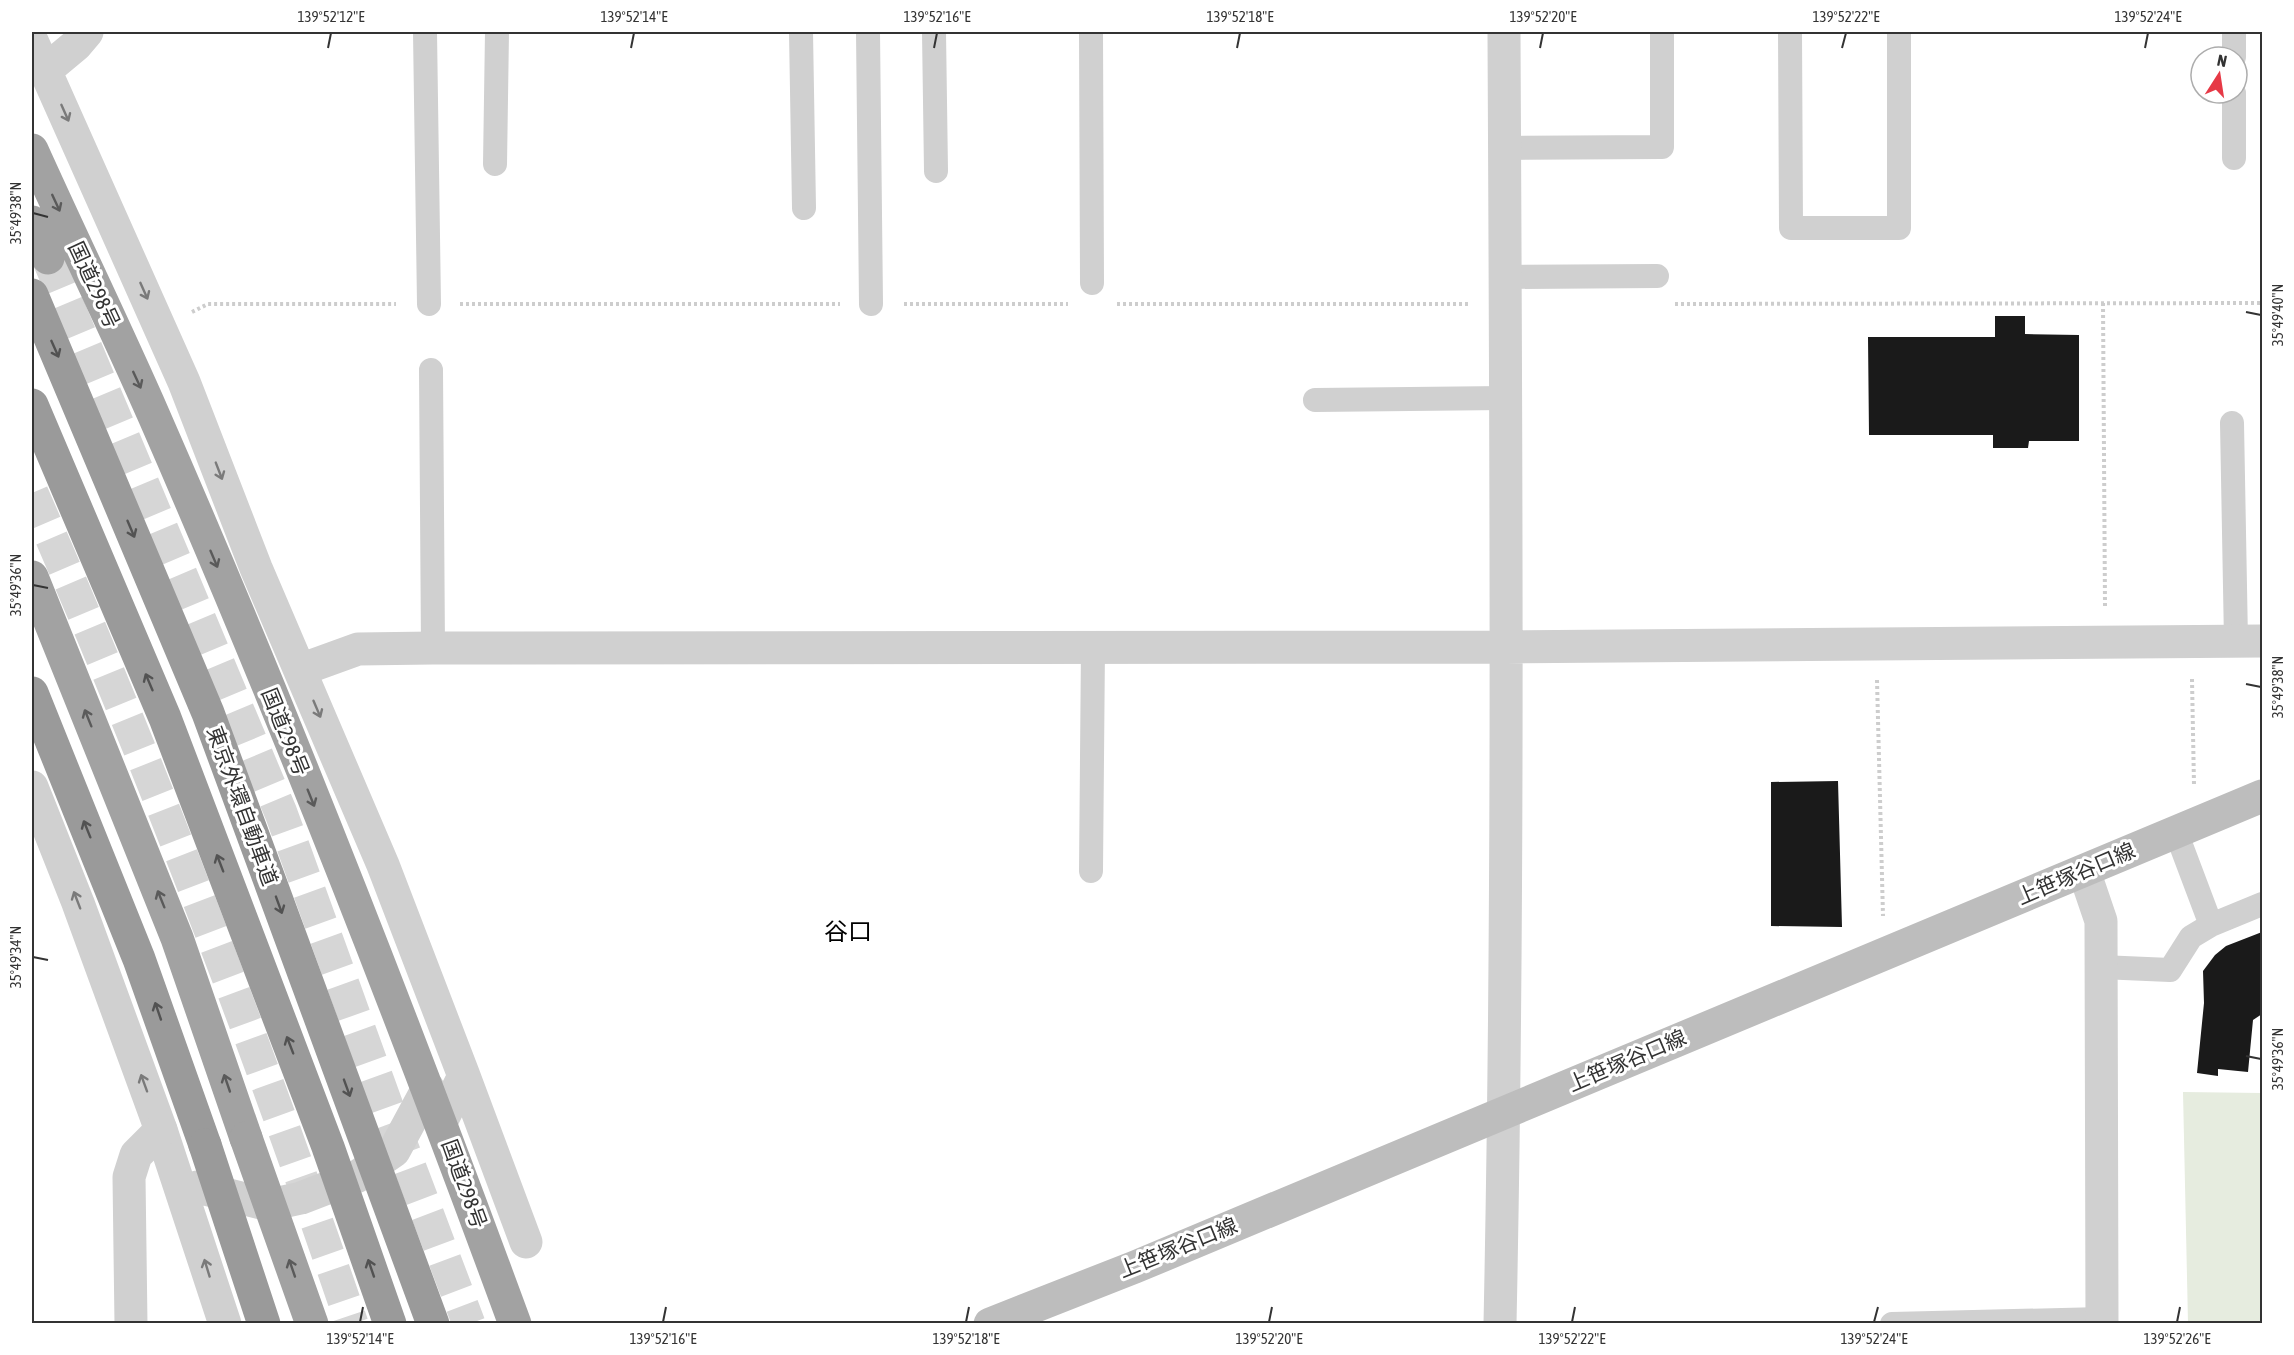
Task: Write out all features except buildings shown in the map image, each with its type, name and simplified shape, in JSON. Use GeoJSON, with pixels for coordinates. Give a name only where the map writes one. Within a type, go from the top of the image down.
{"type":"FeatureCollection","features":[{"type":"Feature","properties":{"kind":"highway","name":"国道298号"},"geometry":{"type":"LineString","coordinates":[[32,150],[154,416],[428,1088],[515,1323]]}},
{"type":"Feature","properties":{"kind":"highway","name":"国道298号"},"geometry":{"type":"LineString","coordinates":[[32,222],[48,258]]}},
{"type":"Feature","properties":{"kind":"highway","name":"東京外環自動車道"},"geometry":{"type":"LineString","coordinates":[[32,295],[208,713],[433,1323]]}},
{"type":"Feature","properties":{"kind":"highway","name":"東京外環自動車道"},"geometry":{"type":"LineString","coordinates":[[32,405],[165,718],[328,1147],[390,1323]]}},
{"type":"Feature","properties":{"kind":"highway"},"geometry":{"type":"LineString","coordinates":[[32,577],[177,938],[312,1323]]}},
{"type":"Feature","properties":{"kind":"highway"},"geometry":{"type":"LineString","coordinates":[[32,693],[139,959],[205,1145],[264,1323]]}},
{"type":"Feature","properties":{"kind":"main road","name":"上笹塚谷口線"},"geometry":{"type":"LineString","coordinates":[[990,1323],[1135,1267],[2262,796]]}},
{"type":"Feature","properties":{"kind":"street"},"geometry":{"type":"LineString","coordinates":[[46,70],[76,45],[87,32]]}},
{"type":"Feature","properties":{"kind":"street"},"geometry":{"type":"LineString","coordinates":[[1500,1323],[1504,1112],[1506,647],[1504,32]]}},
{"type":"Feature","properties":{"kind":"street"},"geometry":{"type":"LineString","coordinates":[[32,40],[184,382],[256,568],[383,865],[526,1242]]}},
{"type":"Feature","properties":{"kind":"street"},"geometry":{"type":"LineString","coordinates":[[154,416],[184,382]]}},
{"type":"Feature","properties":{"kind":"street"},"geometry":{"type":"LineString","coordinates":[[300,670],[358,649],[1506,647],[2249,641]]}},
{"type":"Feature","properties":{"kind":"street"},"geometry":{"type":"LineString","coordinates":[[32,787],[78,903],[161,1130],[225,1323]]}},
{"type":"Feature","properties":{"kind":"street"},"geometry":{"type":"LineString","coordinates":[[2084,871],[2101,921],[2102,1321]]}},
{"type":"Feature","properties":{"kind":"street"},"geometry":{"type":"LineString","coordinates":[[441,1122],[464,1076]]}},
{"type":"Feature","properties":{"kind":"street"},"geometry":{"type":"LineString","coordinates":[[180,1183],[269,1205],[300,1198],[358,1176],[394,1151],[428,1088]]}},
{"type":"Feature","properties":{"kind":"street"},"geometry":{"type":"LineString","coordinates":[[131,1323],[129,1177],[136,1155],[161,1130]]}},
{"type":"Feature","properties":{"kind":"lane"},"geometry":{"type":"LineString","coordinates":[[425,32],[429,304]]}},
{"type":"Feature","properties":{"kind":"lane"},"geometry":{"type":"LineString","coordinates":[[495,164],[497,32]]}},
{"type":"Feature","properties":{"kind":"lane"},"geometry":{"type":"LineString","coordinates":[[801,32],[804,208]]}},
{"type":"Feature","properties":{"kind":"lane"},"geometry":{"type":"LineString","coordinates":[[868,32],[871,304]]}},
{"type":"Feature","properties":{"kind":"lane"},"geometry":{"type":"LineString","coordinates":[[934,32],[936,171]]}},
{"type":"Feature","properties":{"kind":"lane"},"geometry":{"type":"LineString","coordinates":[[1091,32],[1092,283]]}},
{"type":"Feature","properties":{"kind":"lane"},"geometry":{"type":"LineString","coordinates":[[1504,148],[1662,147],[1662,32]]}},
{"type":"Feature","properties":{"kind":"lane"},"geometry":{"type":"LineString","coordinates":[[1790,32],[1791,228],[1899,228],[1899,32]]}},
{"type":"Feature","properties":{"kind":"lane"},"geometry":{"type":"LineString","coordinates":[[2234,105],[2234,158]]}},
{"type":"Feature","properties":{"kind":"lane"},"geometry":{"type":"LineString","coordinates":[[1505,291],[1657,276]]}},
{"type":"Feature","properties":{"kind":"lane"},"geometry":{"type":"LineString","coordinates":[[431,370],[433,648]]}},
{"type":"Feature","properties":{"kind":"lane"},"geometry":{"type":"LineString","coordinates":[[1315,400],[1505,398]]}},
{"type":"Feature","properties":{"kind":"lane"},"geometry":{"type":"LineString","coordinates":[[2232,423],[2249,641]]}},
{"type":"Feature","properties":{"kind":"lane"},"geometry":{"type":"LineString","coordinates":[[1091,871],[1093,646]]}},
{"type":"Feature","properties":{"kind":"lane"},"geometry":{"type":"LineString","coordinates":[[2185,829],[2211,926]]}},
{"type":"Feature","properties":{"kind":"lane"},"geometry":{"type":"LineString","coordinates":[[2101,967],[2170,970],[2192,937],[2211,926],[2262,904]]}},
{"type":"Feature","properties":{"kind":"lane"},"geometry":{"type":"LineString","coordinates":[[1892,1323],[2102,1321]]}},
{"type":"Feature","properties":{"kind":"path"},"geometry":{"type":"LineString","coordinates":[[1107,304],[1505,291]]}},
{"type":"Feature","properties":{"kind":"path"},"geometry":{"type":"LineString","coordinates":[[2103,303],[2105,642]]}},
{"type":"Feature","properties":{"kind":"path"},"geometry":{"type":"LineString","coordinates":[[1673,304],[2262,303]]}},
{"type":"Feature","properties":{"kind":"path"},"geometry":{"type":"LineString","coordinates":[[192,312],[208,304],[1072,304]]}},
{"type":"Feature","properties":{"kind":"path"},"geometry":{"type":"LineString","coordinates":[[2185,829],[2192,642]]}},
{"type":"Feature","properties":{"kind":"path"},"geometry":{"type":"LineString","coordinates":[[1876,644],[1884,919]]}},
{"type":"Feature","properties":{"kind":"shaded area"},"geometry":{"type":"Polygon","coordinates":[[[2183,1092],[2262,1093],[2262,1323],[2188,1323],[2183,1092]]]}},
{"type":"Feature","properties":{"kind":"tunnel"},"geometry":{"type":"LineString","coordinates":[[48,258],[281,813],[392,1120],[469,1324]]}},
{"type":"Feature","properties":{"kind":"tunnel"},"geometry":{"type":"LineString","coordinates":[[32,493],[119,698],[201,905],[316,1218],[352,1324]]}},
{"type":"Feature","properties":{"kind":"district","name":"谷口"},"geometry":{"type":"Point","coordinates":[848,932]}}]}
